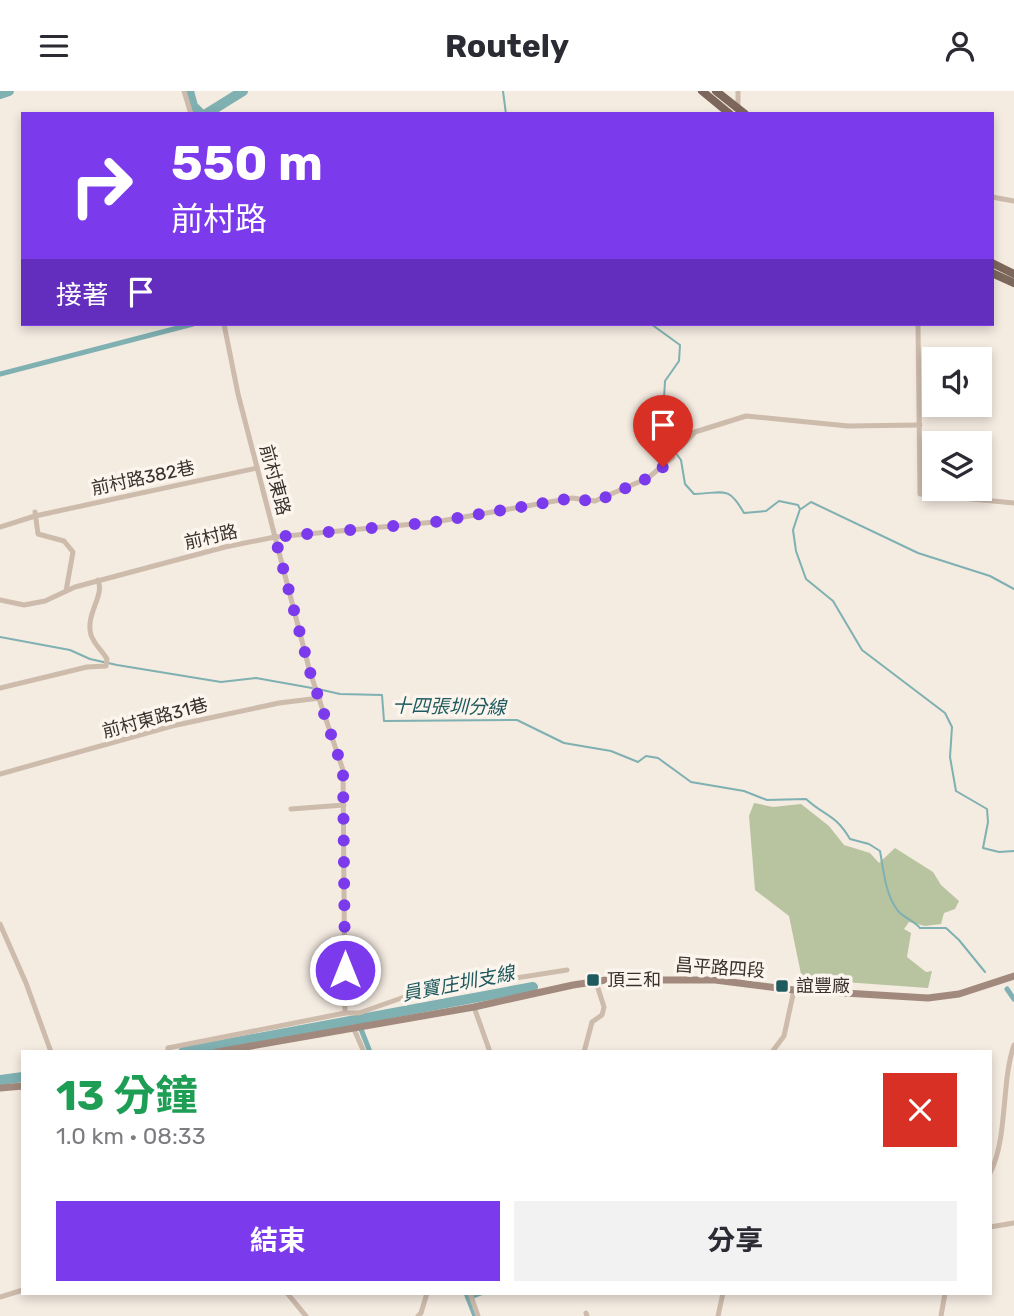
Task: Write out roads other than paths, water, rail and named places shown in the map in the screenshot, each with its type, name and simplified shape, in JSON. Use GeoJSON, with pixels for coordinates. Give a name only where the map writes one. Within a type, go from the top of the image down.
{"type":"FeatureCollection","features":[{"type":"Feature","properties":{"kind":"main road"},"geometry":{"type":"LineString","coordinates":[[702,91],[728,112]]}},
{"type":"Feature","properties":{"kind":"main road"},"geometry":{"type":"LineString","coordinates":[[716,91],[741,111]]}},
{"type":"Feature","properties":{"kind":"main road"},"geometry":{"type":"LineString","coordinates":[[994,264],[1014,274]]}},
{"type":"Feature","properties":{"kind":"main road"},"geometry":{"type":"LineString","coordinates":[[994,274],[1014,283]]}},
{"type":"Feature","properties":{"kind":"street"},"geometry":{"type":"LineString","coordinates":[[184,91],[190,112]]}},
{"type":"Feature","properties":{"kind":"street"},"geometry":{"type":"LineString","coordinates":[[738,91],[741,111]]}},
{"type":"Feature","properties":{"kind":"street"},"geometry":{"type":"LineString","coordinates":[[994,197],[1014,201]]}},
{"type":"Feature","properties":{"kind":"street","name":"前村東路"},"geometry":{"type":"LineString","coordinates":[[224,326],[238,394],[310,672],[343,770],[345,1013]]}},
{"type":"Feature","properties":{"kind":"street"},"geometry":{"type":"LineString","coordinates":[[918,326],[920,493],[1014,503]]}},
{"type":"Feature","properties":{"kind":"street"},"geometry":{"type":"LineString","coordinates":[[681,447],[695,432],[746,416],[848,426],[920,425]]}},
{"type":"Feature","properties":{"kind":"street","name":"前村路"},"geometry":{"type":"LineString","coordinates":[[0,600],[24,605],[45,601],[75,586],[225,547],[275,537],[435,522],[572,498],[595,502],[648,478],[673,457]]}},
{"type":"Feature","properties":{"kind":"street","name":"前村路382巷"},"geometry":{"type":"LineString","coordinates":[[0,527],[35,514],[257,468]]}},
{"type":"Feature","properties":{"kind":"street"},"geometry":{"type":"LineString","coordinates":[[35,514],[38,534],[64,541],[73,552],[65,592]]}},
{"type":"Feature","properties":{"kind":"street"},"geometry":{"type":"LineString","coordinates":[[0,688],[87,667],[106,666],[107,659],[97,649],[89,626],[100,588],[98,580]]}},
{"type":"Feature","properties":{"kind":"street","name":"前村東路31巷"},"geometry":{"type":"LineString","coordinates":[[0,774],[172,726],[279,703],[320,698]]}},
{"type":"Feature","properties":{"kind":"street"},"geometry":{"type":"LineString","coordinates":[[291,809],[344,804]]}},
{"type":"Feature","properties":{"kind":"street"},"geometry":{"type":"LineString","coordinates":[[0,924],[26,983],[50,1050]]}},
{"type":"Feature","properties":{"kind":"street"},"geometry":{"type":"LineString","coordinates":[[0,944],[6,937]]}},
{"type":"Feature","properties":{"kind":"street"},"geometry":{"type":"LineString","coordinates":[[168,1050],[345,1013],[359,1013],[413,995],[568,970]]}},
{"type":"Feature","properties":{"kind":"street","name":"昌平路四段"},"geometry":{"type":"LineString","coordinates":[[247,1049],[596,982],[700,979],[794,990],[928,998],[959,994],[1014,975]]}},
{"type":"Feature","properties":{"kind":"street"},"geometry":{"type":"LineString","coordinates":[[585,1050],[592,1022],[603,1015],[604,1007],[596,982]]}},
{"type":"Feature","properties":{"kind":"street"},"geometry":{"type":"LineString","coordinates":[[774,1050],[784,1036],[794,990]]}},
{"type":"Feature","properties":{"kind":"street"},"geometry":{"type":"LineString","coordinates":[[474,1007],[489,1050]]}},
{"type":"Feature","properties":{"kind":"street"},"geometry":{"type":"LineString","coordinates":[[353,1027],[363,1050]]}},
{"type":"Feature","properties":{"kind":"street"},"geometry":{"type":"LineString","coordinates":[[992,1170],[998,1159],[1014,1045]]}},
{"type":"Feature","properties":{"kind":"street"},"geometry":{"type":"LineString","coordinates":[[0,1088],[21,1086]]}},
{"type":"Feature","properties":{"kind":"street"},"geometry":{"type":"LineString","coordinates":[[992,1227],[1014,1223]]}},
{"type":"Feature","properties":{"kind":"street"},"geometry":{"type":"LineString","coordinates":[[0,1297],[21,1291]]}},
{"type":"Feature","properties":{"kind":"street"},"geometry":{"type":"LineString","coordinates":[[289,1295],[306,1316]]}},
{"type":"Feature","properties":{"kind":"street"},"geometry":{"type":"LineString","coordinates":[[418,1316],[426,1295]]}},
{"type":"Feature","properties":{"kind":"street"},"geometry":{"type":"LineString","coordinates":[[471,1295],[478,1316]]}},
{"type":"Feature","properties":{"kind":"street"},"geometry":{"type":"LineString","coordinates":[[718,1316],[723,1295]]}},
{"type":"Feature","properties":{"kind":"street"},"geometry":{"type":"LineString","coordinates":[[942,1316],[945,1295]]}},
{"type":"Feature","properties":{"kind":"waterway"},"geometry":{"type":"LineString","coordinates":[[0,94],[9,91]]}},
{"type":"Feature","properties":{"kind":"waterway"},"geometry":{"type":"LineString","coordinates":[[189,91],[193,106],[199,112]]}},
{"type":"Feature","properties":{"kind":"waterway"},"geometry":{"type":"LineString","coordinates":[[209,112],[243,91]]}},
{"type":"Feature","properties":{"kind":"waterway"},"geometry":{"type":"LineString","coordinates":[[503,91],[506,112]]}},
{"type":"Feature","properties":{"kind":"waterway"},"geometry":{"type":"LineString","coordinates":[[0,374],[185,326]]}},
{"type":"Feature","properties":{"kind":"waterway"},"geometry":{"type":"LineString","coordinates":[[654,326],[680,345],[679,361],[665,381],[663,416],[671,447],[681,460],[685,484],[694,494],[729,494],[744,513],[766,511],[779,501],[798,505],[800,509],[793,530],[796,551],[806,579],[833,601],[862,650],[945,713],[952,727],[950,757],[956,791],[987,809],[988,822],[983,848],[999,852],[1014,851]]}},
{"type":"Feature","properties":{"kind":"waterway"},"geometry":{"type":"LineString","coordinates":[[801,509],[811,502],[918,553],[990,576],[1014,589]]}},
{"type":"Feature","properties":{"kind":"waterway","name":"十四張圳分線"},"geometry":{"type":"LineString","coordinates":[[0,637],[70,650],[90,659],[117,665],[221,682],[256,678],[312,688]]}},
{"type":"Feature","properties":{"kind":"waterway","name":"十四張圳分線"},"geometry":{"type":"LineString","coordinates":[[318,689],[340,694],[382,695],[384,721],[517,720],[564,743],[611,751],[638,762],[646,756],[658,758],[691,782],[744,791],[767,800],[806,799],[835,820],[850,839],[869,844],[880,851],[888,890],[900,913],[920,928],[946,928],[985,972]]}},
{"type":"Feature","properties":{"kind":"waterway","name":"員寶庄圳支線"},"geometry":{"type":"LineString","coordinates":[[194,1050],[533,987]]}},
{"type":"Feature","properties":{"kind":"waterway"},"geometry":{"type":"LineString","coordinates":[[1007,989],[1014,999]]}},
{"type":"Feature","properties":{"kind":"waterway"},"geometry":{"type":"LineString","coordinates":[[357,1019],[369,1050]]}},
{"type":"Feature","properties":{"kind":"waterway","name":"員寶庄圳支線"},"geometry":{"type":"LineString","coordinates":[[0,1080],[21,1077]]}},
{"type":"Feature","properties":{"kind":"waterway"},"geometry":{"type":"LineString","coordinates":[[467,1295],[475,1316]]}},
{"type":"Feature","properties":{"kind":"waterway"},"geometry":{"type":"LineString","coordinates":[[468,1298],[476,1295]]}},
{"type":"Feature","properties":{"kind":"place","name":"頂三和"},"geometry":{"type":"Point","coordinates":[593,980]}},
{"type":"Feature","properties":{"kind":"place","name":"誼豐廠"},"geometry":{"type":"Point","coordinates":[782,986]}}]}
